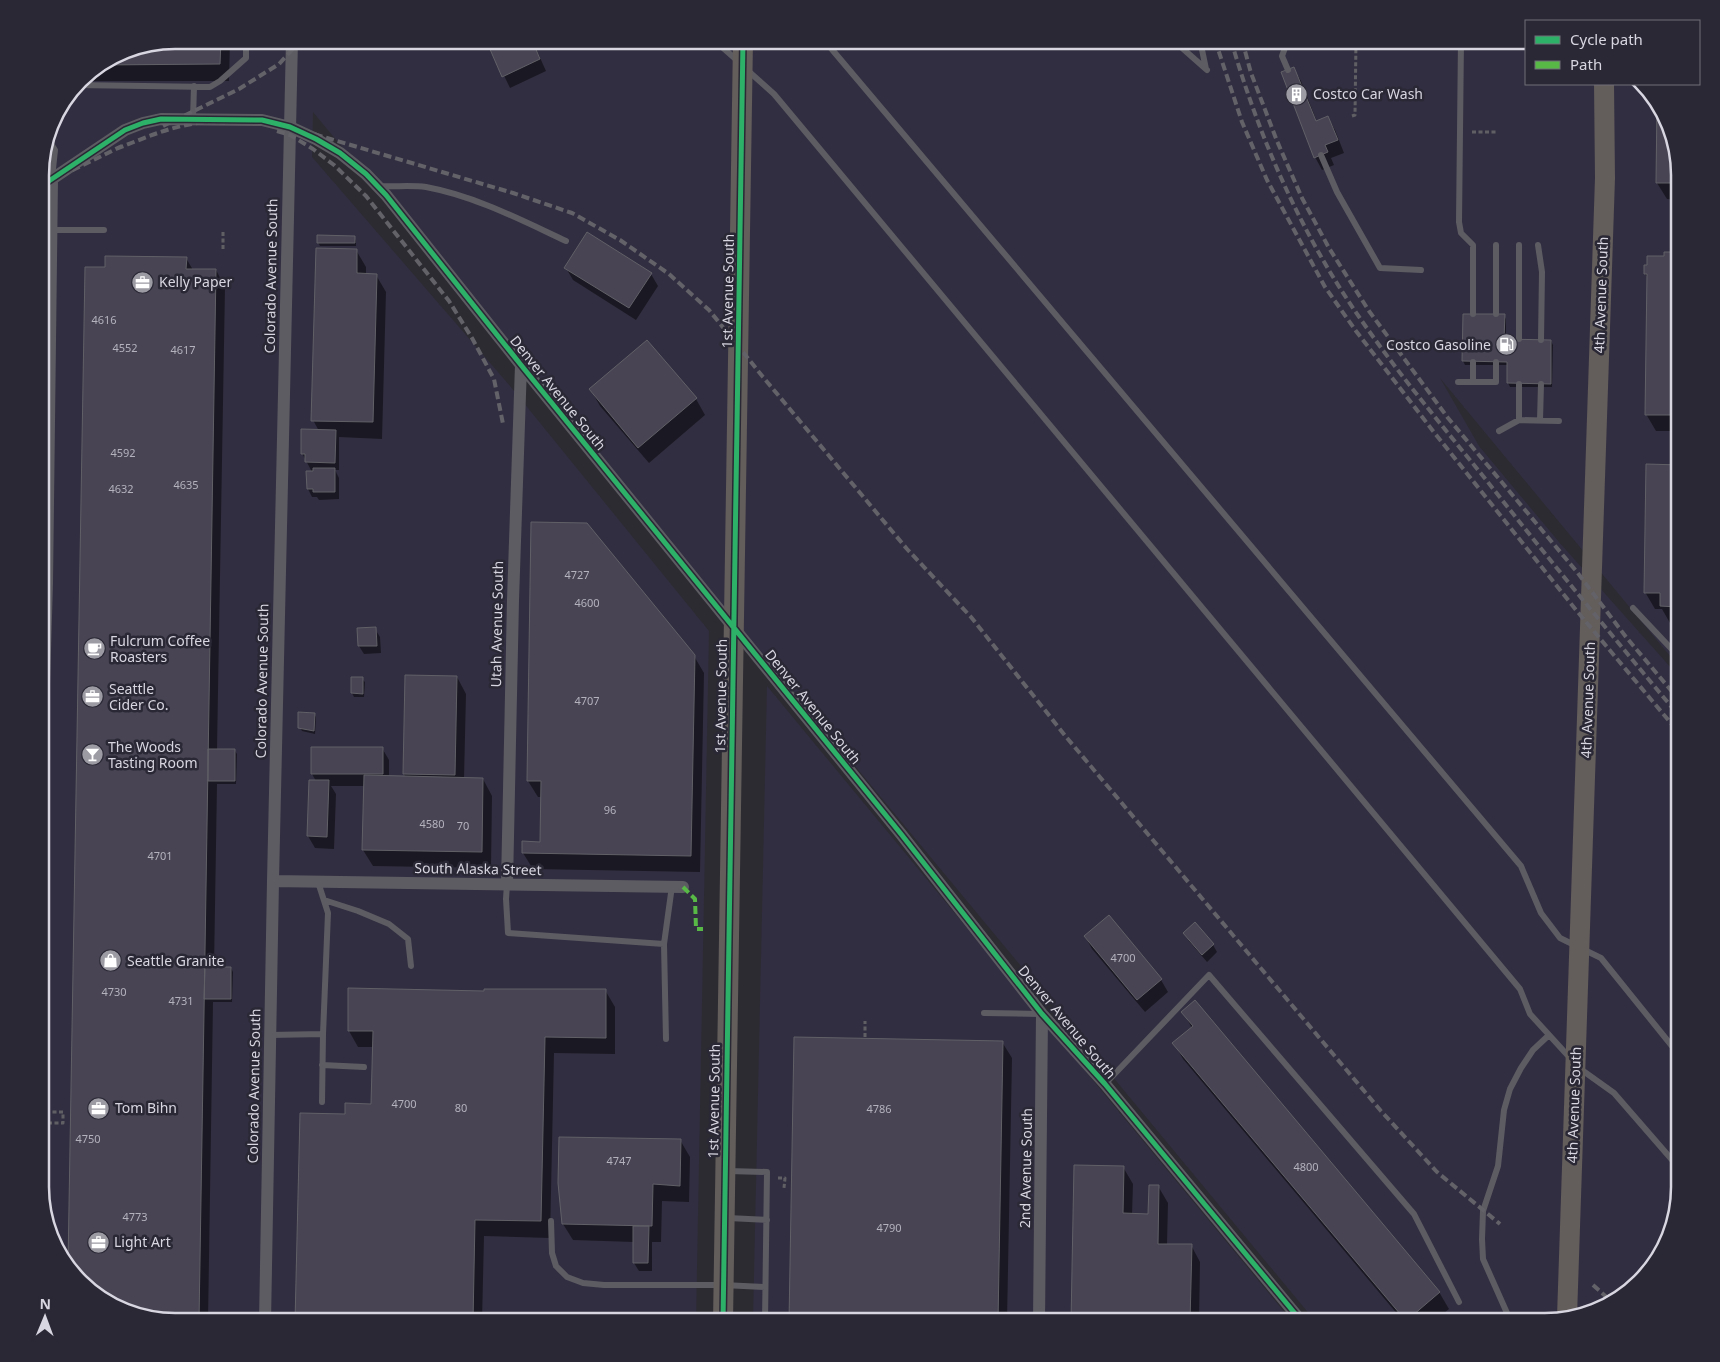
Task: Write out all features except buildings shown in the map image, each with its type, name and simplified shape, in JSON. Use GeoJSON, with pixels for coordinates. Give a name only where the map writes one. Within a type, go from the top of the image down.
{"type":"FeatureCollection","features":[{"type":"Feature","properties":{"kind":"main road","name":"1st Avenue South"},"geometry":{"type":"LineString","coordinates":[[722,1313],[743,49]]}},
{"type":"Feature","properties":{"kind":"main road","name":"4th Avenue South"},"geometry":{"type":"LineString","coordinates":[[1567,1311],[1605,178],[1604,85]]}},
{"type":"Feature","properties":{"kind":"street","name":"Colorado Avenue South"},"geometry":{"type":"LineString","coordinates":[[265,1313],[272,881],[292,49]]}},
{"type":"Feature","properties":{"kind":"street","name":"Denver Avenue South"},"geometry":{"type":"LineString","coordinates":[[49,181],[125,130],[143,123],[161,119],[262,120],[290,127],[316,139],[340,153],[378,186],[901,834],[1042,1014],[1105,1084],[1295,1313]]}},
{"type":"Feature","properties":{"kind":"street"},"geometry":{"type":"LineString","coordinates":[[49,442],[52,179]]}},
{"type":"Feature","properties":{"kind":"street","name":"Utah Avenue South"},"geometry":{"type":"LineString","coordinates":[[507,884],[512,600],[521,365]]}},
{"type":"Feature","properties":{"kind":"street","name":"South Alaska Street"},"geometry":{"type":"LineString","coordinates":[[272,881],[678,887]]}},
{"type":"Feature","properties":{"kind":"street","name":"2nd Avenue South"},"geometry":{"type":"LineString","coordinates":[[1039,1313],[1042,1014]]}},
{"type":"Feature","properties":{"kind":"lane"},"geometry":{"type":"LineString","coordinates":[[87,85],[210,87],[220,81],[246,58],[246,49]]}},
{"type":"Feature","properties":{"kind":"lane"},"geometry":{"type":"LineString","coordinates":[[724,49],[774,94],[1514,981],[1520,989],[1530,1014],[1583,1072],[1614,1093],[1671,1159]]}},
{"type":"Feature","properties":{"kind":"lane"},"geometry":{"type":"LineString","coordinates":[[832,49],[1521,866],[1541,913],[1560,938],[1601,958],[1671,1045]]}},
{"type":"Feature","properties":{"kind":"lane"},"geometry":{"type":"LineString","coordinates":[[1183,49],[1206,70],[1202,49]]}},
{"type":"Feature","properties":{"kind":"lane"},"geometry":{"type":"LineString","coordinates":[[1285,49],[1282,56],[1288,70]]}},
{"type":"Feature","properties":{"kind":"lane"},"geometry":{"type":"LineString","coordinates":[[1461,49],[1459,222],[1462,232],[1473,245],[1473,314]]}},
{"type":"Feature","properties":{"kind":"lane"},"geometry":{"type":"LineString","coordinates":[[193,119],[194,86]]}},
{"type":"Feature","properties":{"kind":"lane"},"geometry":{"type":"LineString","coordinates":[[52,146],[55,150],[52,179]]}},
{"type":"Feature","properties":{"kind":"lane"},"geometry":{"type":"LineString","coordinates":[[1321,155],[1337,192],[1380,268],[1421,270]]}},
{"type":"Feature","properties":{"kind":"lane"},"geometry":{"type":"LineString","coordinates":[[378,186],[424,187],[459,196],[505,213],[566,241]]}},
{"type":"Feature","properties":{"kind":"lane"},"geometry":{"type":"LineString","coordinates":[[52,230],[104,230]]}},
{"type":"Feature","properties":{"kind":"lane"},"geometry":{"type":"LineString","coordinates":[[1496,245],[1496,314]]}},
{"type":"Feature","properties":{"kind":"lane"},"geometry":{"type":"LineString","coordinates":[[1519,245],[1519,339]]}},
{"type":"Feature","properties":{"kind":"lane"},"geometry":{"type":"LineString","coordinates":[[1538,246],[1542,272],[1541,340]]}},
{"type":"Feature","properties":{"kind":"lane"},"geometry":{"type":"LineString","coordinates":[[1473,362],[1473,382]]}},
{"type":"Feature","properties":{"kind":"lane"},"geometry":{"type":"LineString","coordinates":[[1458,382],[1496,382],[1496,362]]}},
{"type":"Feature","properties":{"kind":"lane"},"geometry":{"type":"LineString","coordinates":[[1518,420],[1519,384]]}},
{"type":"Feature","properties":{"kind":"lane"},"geometry":{"type":"LineString","coordinates":[[1540,420],[1541,384]]}},
{"type":"Feature","properties":{"kind":"lane"},"geometry":{"type":"LineString","coordinates":[[1499,431],[1518,420],[1559,421]]}},
{"type":"Feature","properties":{"kind":"lane"},"geometry":{"type":"LineString","coordinates":[[1633,608],[1671,648]]}},
{"type":"Feature","properties":{"kind":"lane"},"geometry":{"type":"LineString","coordinates":[[318,882],[328,914],[322,1034],[322,1102]]}},
{"type":"Feature","properties":{"kind":"lane"},"geometry":{"type":"LineString","coordinates":[[507,884],[508,934],[664,944]]}},
{"type":"Feature","properties":{"kind":"lane"},"geometry":{"type":"LineString","coordinates":[[666,1039],[664,944],[678,887]]}},
{"type":"Feature","properties":{"kind":"lane"},"geometry":{"type":"LineString","coordinates":[[324,900],[358,910],[389,924],[408,939],[411,966]]}},
{"type":"Feature","properties":{"kind":"lane"},"geometry":{"type":"LineString","coordinates":[[1105,1084],[1209,976],[1414,1214],[1459,1302]]}},
{"type":"Feature","properties":{"kind":"lane"},"geometry":{"type":"LineString","coordinates":[[984,1013],[1042,1014]]}},
{"type":"Feature","properties":{"kind":"lane"},"geometry":{"type":"LineString","coordinates":[[270,1034],[322,1034]]}},
{"type":"Feature","properties":{"kind":"lane"},"geometry":{"type":"LineString","coordinates":[[1507,1313],[1483,1259],[1484,1211],[1498,1166],[1504,1110],[1510,1089],[1533,1050],[1549,1035]]}},
{"type":"Feature","properties":{"kind":"lane"},"geometry":{"type":"LineString","coordinates":[[322,1065],[364,1067]]}},
{"type":"Feature","properties":{"kind":"lane"},"geometry":{"type":"LineString","coordinates":[[725,1171],[767,1172],[765,1313]]}},
{"type":"Feature","properties":{"kind":"lane"},"geometry":{"type":"LineString","coordinates":[[724,1218],[767,1220]]}},
{"type":"Feature","properties":{"kind":"lane"},"geometry":{"type":"LineString","coordinates":[[551,1221],[552,1252],[556,1266],[567,1277],[582,1283],[604,1285],[723,1284],[765,1287]]}},
{"type":"Feature","properties":{"kind":"path"},"geometry":{"type":"LineString","coordinates":[[1352,116],[1355,115],[1356,49]]}},
{"type":"Feature","properties":{"kind":"path"},"geometry":{"type":"LineString","coordinates":[[1472,132],[1498,132]]}},
{"type":"Feature","properties":{"kind":"path"},"geometry":{"type":"LineString","coordinates":[[222,249],[223,232]]}},
{"type":"Feature","properties":{"kind":"path"},"geometry":{"type":"LineString","coordinates":[[1456,349],[1462,349]]}},
{"type":"Feature","properties":{"kind":"path"},"geometry":{"type":"LineString","coordinates":[[865,1021],[865,1037]]}},
{"type":"Feature","properties":{"kind":"path"},"geometry":{"type":"LineString","coordinates":[[49,1112],[63,1111],[63,1123],[49,1123]]}},
{"type":"Feature","properties":{"kind":"path"},"geometry":{"type":"LineString","coordinates":[[784,1188],[785,1178]]}},
{"type":"Feature","properties":{"kind":"shaded area"},"geometry":{"type":"Polygon","coordinates":[[[175,49],[1525,49],[1525,85],[1633,85],[1650,105],[1662,127],[1669,151],[1671,167],[1671,657],[1440,378],[1479,446],[1559,542],[1671,668],[1671,1195],[1665,1227],[1650,1257],[1640,1270],[1622,1287],[1593,1304],[1569,1311],[1545,1313],[1309,1313],[313,112],[312,157],[510,386],[709,631],[696,1313],[175,1313],[151,1311],[135,1307],[112,1296],[92,1282],[75,1264],[58,1235],[53,1220],[49,1195],[49,167],[53,142],[58,127],[70,105],[92,80],[105,70],[127,58],[151,51],[175,49]]]}},
{"type":"Feature","properties":{"kind":"shaded area"},"geometry":{"type":"Polygon","coordinates":[[[767,686],[1285,1313],[753,1313],[767,686]]]}},
{"type":"Feature","properties":{"kind":"railway"},"geometry":{"type":"LineString","coordinates":[[163,126],[239,89],[279,64],[293,49]]}},
{"type":"Feature","properties":{"kind":"railway"},"geometry":{"type":"LineString","coordinates":[[1218,49],[1242,122],[1267,180],[1325,287],[1356,331],[1433,431],[1576,610],[1671,723]]}},
{"type":"Feature","properties":{"kind":"railway"},"geometry":{"type":"LineString","coordinates":[[1234,49],[1258,122],[1292,202],[1319,253],[1356,313],[1420,398],[1671,706]]}},
{"type":"Feature","properties":{"kind":"railway"},"geometry":{"type":"LineString","coordinates":[[1244,49],[1251,73],[1277,141],[1302,198],[1329,248],[1369,311],[1448,418],[1577,572],[1626,637],[1671,690]]}},
{"type":"Feature","properties":{"kind":"railway"},"geometry":{"type":"LineString","coordinates":[[220,122],[255,122],[290,127],[513,193],[572,213],[620,240],[669,274],[709,310],[907,549],[971,617],[1067,738],[1381,1111],[1437,1172],[1500,1224]]}},
{"type":"Feature","properties":{"kind":"railway"},"geometry":{"type":"LineString","coordinates":[[116,149],[169,129],[197,123],[225,123]]}},
{"type":"Feature","properties":{"kind":"railway"},"geometry":{"type":"LineString","coordinates":[[277,131],[290,135],[313,149],[334,165],[366,196],[449,301],[494,379],[503,424]]}},
{"type":"Feature","properties":{"kind":"railway"},"geometry":{"type":"LineString","coordinates":[[49,182],[122,146]]}},
{"type":"Feature","properties":{"kind":"railway"},"geometry":{"type":"LineString","coordinates":[[1593,1285],[1606,1297]]}},
{"type":"Feature","properties":{"kind":"marked path"},"geometry":{"type":"LineString","coordinates":[[683,887],[695,899],[696,929],[703,929]]}},
{"type":"Feature","properties":{"kind":"cycle path"},"geometry":{"type":"LineString","coordinates":[[723,1313],[743,49]]}},
{"type":"Feature","properties":{"kind":"cycle path"},"geometry":{"type":"LineString","coordinates":[[49,181],[125,130],[161,119],[262,120],[290,127],[340,153],[366,174],[386,195],[521,365],[901,834],[1042,1014],[1105,1084],[1295,1313]]}},
{"type":"Feature","properties":{"kind":"place","name":"Costco Car Wash"},"geometry":{"type":"Point","coordinates":[1297,94]}},
{"type":"Feature","properties":{"kind":"place","name":"Kelly Paper"},"geometry":{"type":"Point","coordinates":[143,282]}},
{"type":"Feature","properties":{"kind":"place","name":"Costco Gasoline"},"geometry":{"type":"Point","coordinates":[1507,345]}},
{"type":"Feature","properties":{"kind":"place","name":"Fulcrum Coffee Roasters"},"geometry":{"type":"Point","coordinates":[94,649]}},
{"type":"Feature","properties":{"kind":"place","name":"Seattle Cider Co."},"geometry":{"type":"Point","coordinates":[93,697]}},
{"type":"Feature","properties":{"kind":"place","name":"The Woods Tasting Room"},"geometry":{"type":"Point","coordinates":[92,755]}},
{"type":"Feature","properties":{"kind":"place","name":"Seattle Granite"},"geometry":{"type":"Point","coordinates":[111,961]}},
{"type":"Feature","properties":{"kind":"place","name":"Tom Bihn"},"geometry":{"type":"Point","coordinates":[99,1108]}},
{"type":"Feature","properties":{"kind":"place","name":"Light Art"},"geometry":{"type":"Point","coordinates":[98,1242]}}]}
